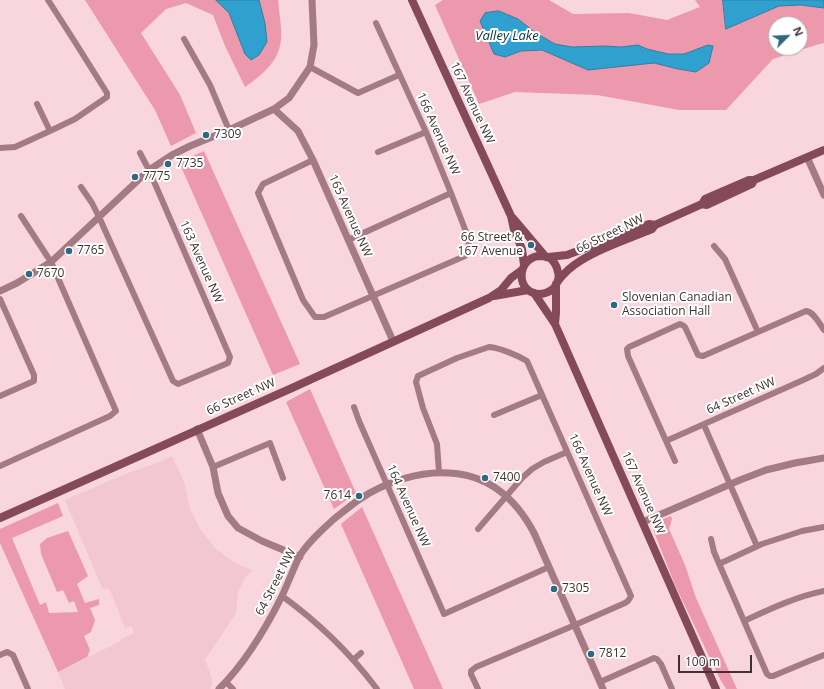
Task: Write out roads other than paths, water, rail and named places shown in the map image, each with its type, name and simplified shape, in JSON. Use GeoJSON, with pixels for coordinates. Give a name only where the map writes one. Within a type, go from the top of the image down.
{"type":"FeatureCollection","features":[{"type":"Feature","properties":{"kind":"main road","name":"167 Avenue NW"},"geometry":{"type":"LineString","coordinates":[[412,0],[511,216],[514,230],[522,248],[523,267]]}},
{"type":"Feature","properties":{"kind":"main road","name":"66 Street NW"},"geometry":{"type":"LineString","coordinates":[[557,283],[569,269],[588,256],[652,229],[655,225],[702,204],[708,205],[752,184],[754,180],[824,150]]}},
{"type":"Feature","properties":{"kind":"main road","name":"167 Avenue NW"},"geometry":{"type":"LineString","coordinates":[[511,216],[547,257]]}},
{"type":"Feature","properties":{"kind":"main road","name":"66 Street NW"},"geometry":{"type":"LineString","coordinates":[[547,257],[567,255],[649,224],[655,225]]}},
{"type":"Feature","properties":{"kind":"main road"},"geometry":{"type":"LineString","coordinates":[[538,256],[547,257],[556,265],[559,274],[557,283],[552,290],[548,292],[541,294],[531,292],[522,280],[521,274],[523,267],[532,258],[538,256]]}},
{"type":"Feature","properties":{"kind":"main road","name":"66 Street NW"},"geometry":{"type":"LineString","coordinates":[[0,518],[292,388],[491,297],[501,290],[523,267]]}},
{"type":"Feature","properties":{"kind":"main road","name":"167 Avenue NW"},"geometry":{"type":"LineString","coordinates":[[555,324],[557,283]]}},
{"type":"Feature","properties":{"kind":"main road","name":"167 Avenue NW"},"geometry":{"type":"LineString","coordinates":[[531,292],[555,324],[717,689]]}},
{"type":"Feature","properties":{"kind":"main road","name":"66 Street NW"},"geometry":{"type":"LineString","coordinates":[[491,297],[531,292]]}},
{"type":"Feature","properties":{"kind":"street"},"geometry":{"type":"LineString","coordinates":[[0,148],[15,147],[50,131],[75,119],[107,97],[107,93],[48,0]]}},
{"type":"Feature","properties":{"kind":"street"},"geometry":{"type":"LineString","coordinates":[[0,291],[17,284],[51,262],[149,170],[172,155],[190,146],[274,109],[288,98],[310,68],[314,45],[312,0]]}},
{"type":"Feature","properties":{"kind":"street","name":"166 Avenue NW"},"geometry":{"type":"LineString","coordinates":[[373,296],[465,256],[469,248],[468,237],[426,132],[376,23]]}},
{"type":"Feature","properties":{"kind":"street"},"geometry":{"type":"LineString","coordinates":[[184,39],[210,85],[229,130]]}},
{"type":"Feature","properties":{"kind":"street"},"geometry":{"type":"LineString","coordinates":[[310,68],[358,93],[399,75]]}},
{"type":"Feature","properties":{"kind":"street"},"geometry":{"type":"LineString","coordinates":[[37,104],[50,131]]}},
{"type":"Feature","properties":{"kind":"street","name":"165 Avenue NW"},"geometry":{"type":"LineString","coordinates":[[274,109],[298,131],[313,160],[394,341]]}},
{"type":"Feature","properties":{"kind":"street"},"geometry":{"type":"LineString","coordinates":[[378,152],[426,132]]}},
{"type":"Feature","properties":{"kind":"street","name":"163 Avenue NW"},"geometry":{"type":"LineString","coordinates":[[99,217],[173,382],[178,384],[228,363],[230,357],[149,170],[140,153]]}},
{"type":"Feature","properties":{"kind":"street"},"geometry":{"type":"LineString","coordinates":[[807,158],[824,195]]}},
{"type":"Feature","properties":{"kind":"street"},"geometry":{"type":"LineString","coordinates":[[313,160],[263,184],[258,193],[304,300],[314,317],[324,318],[373,296]]}},
{"type":"Feature","properties":{"kind":"street"},"geometry":{"type":"LineString","coordinates":[[81,187],[92,203],[99,217]]}},
{"type":"Feature","properties":{"kind":"street"},"geometry":{"type":"LineString","coordinates":[[348,240],[451,193]]}},
{"type":"Feature","properties":{"kind":"street"},"geometry":{"type":"LineString","coordinates":[[0,466],[110,416],[116,411],[51,262],[21,216]]}},
{"type":"Feature","properties":{"kind":"street"},"geometry":{"type":"LineString","coordinates":[[714,246],[725,260],[758,332]]}},
{"type":"Feature","properties":{"kind":"street"},"geometry":{"type":"LineString","coordinates":[[0,299],[34,375],[34,381],[0,396]]}},
{"type":"Feature","properties":{"kind":"street"},"geometry":{"type":"LineString","coordinates":[[675,461],[628,356],[627,349],[629,346],[682,324],[685,327],[696,353],[700,356],[705,356],[808,311],[824,330]]}},
{"type":"Feature","properties":{"kind":"street","name":"166 Avenue NW"},"geometry":{"type":"LineString","coordinates":[[439,472],[437,444],[423,408],[416,382],[418,376],[457,358],[489,347],[527,361],[631,596],[630,599],[624,603],[575,625]]}},
{"type":"Feature","properties":{"kind":"street","name":"64 Street NW"},"geometry":{"type":"LineString","coordinates":[[666,441],[801,381],[816,374],[824,368]]}},
{"type":"Feature","properties":{"kind":"street"},"geometry":{"type":"LineString","coordinates":[[494,415],[542,395]]}},
{"type":"Feature","properties":{"kind":"street","name":"164 Avenue NW"},"geometry":{"type":"LineString","coordinates":[[354,407],[444,614],[549,567]]}},
{"type":"Feature","properties":{"kind":"street"},"geometry":{"type":"LineString","coordinates":[[704,425],[757,546]]}},
{"type":"Feature","properties":{"kind":"street"},"geometry":{"type":"LineString","coordinates":[[197,429],[213,467],[218,493],[228,516],[238,528],[262,541],[300,557]]}},
{"type":"Feature","properties":{"kind":"street"},"geometry":{"type":"LineString","coordinates":[[213,467],[270,443],[283,478]]}},
{"type":"Feature","properties":{"kind":"street"},"geometry":{"type":"LineString","coordinates":[[478,529],[522,478],[532,469],[567,452]]}},
{"type":"Feature","properties":{"kind":"street"},"geometry":{"type":"LineString","coordinates":[[643,522],[730,484],[772,468],[824,458]]}},
{"type":"Feature","properties":{"kind":"street","name":"64 Street NW"},"geometry":{"type":"LineString","coordinates":[[220,689],[244,659],[260,635],[282,596],[300,557],[309,544],[320,532],[351,505],[370,493],[387,485],[426,473],[439,472],[469,475],[488,483],[507,496]]}},
{"type":"Feature","properties":{"kind":"street"},"geometry":{"type":"LineString","coordinates":[[507,496],[528,522],[601,686],[654,658],[661,664],[672,689]]}},
{"type":"Feature","properties":{"kind":"street"},"geometry":{"type":"LineString","coordinates":[[719,564],[757,546],[802,531],[824,527]]}},
{"type":"Feature","properties":{"kind":"street"},"geometry":{"type":"LineString","coordinates":[[711,539],[714,552],[767,674],[773,676],[809,660],[824,656]]}},
{"type":"Feature","properties":{"kind":"street"},"geometry":{"type":"LineString","coordinates":[[744,621],[807,594],[824,591]]}},
{"type":"Feature","properties":{"kind":"street"},"geometry":{"type":"LineString","coordinates":[[282,596],[316,622],[353,660],[377,689]]}},
{"type":"Feature","properties":{"kind":"street"},"geometry":{"type":"LineString","coordinates":[[478,689],[471,674],[471,671],[476,667],[575,625]]}},
{"type":"Feature","properties":{"kind":"street"},"geometry":{"type":"LineString","coordinates":[[0,655],[7,652],[13,655],[28,689]]}},
{"type":"Feature","properties":{"kind":"street"},"geometry":{"type":"LineString","coordinates":[[353,660],[361,653]]}},
{"type":"Feature","properties":{"kind":"street"},"geometry":{"type":"LineString","coordinates":[[226,682],[233,689]]}},
{"type":"Feature","properties":{"kind":"water"},"geometry":{"type":"Polygon","coordinates":[[[216,0],[259,0],[265,23],[267,42],[259,55],[251,60],[245,54],[229,13],[216,0]]]}},
{"type":"Feature","properties":{"kind":"water"},"geometry":{"type":"Polygon","coordinates":[[[723,0],[824,0],[824,8],[801,5],[779,6],[726,29],[723,0]]]}},
{"type":"Feature","properties":{"kind":"water","name":"Valley Lake"},"geometry":{"type":"Polygon","coordinates":[[[499,11],[518,19],[536,33],[555,44],[572,47],[621,47],[638,45],[647,49],[668,54],[684,54],[708,45],[713,46],[709,63],[696,72],[654,63],[588,70],[542,50],[521,51],[505,57],[494,54],[480,21],[485,13],[499,11]]]}},
{"type":"Feature","properties":{"kind":"place","name":"7309"},"geometry":{"type":"Point","coordinates":[206,135]}},
{"type":"Feature","properties":{"kind":"place","name":"7735"},"geometry":{"type":"Point","coordinates":[168,164]}},
{"type":"Feature","properties":{"kind":"place","name":"7775"},"geometry":{"type":"Point","coordinates":[135,177]}},
{"type":"Feature","properties":{"kind":"place","name":"66 Street & 167 Avenue"},"geometry":{"type":"Point","coordinates":[531,245]}},
{"type":"Feature","properties":{"kind":"place","name":"7765"},"geometry":{"type":"Point","coordinates":[69,251]}},
{"type":"Feature","properties":{"kind":"place","name":"7670"},"geometry":{"type":"Point","coordinates":[29,274]}},
{"type":"Feature","properties":{"kind":"place","name":"Slovenian Canadian Association Hall"},"geometry":{"type":"Point","coordinates":[614,305]}},
{"type":"Feature","properties":{"kind":"place","name":"7400"},"geometry":{"type":"Point","coordinates":[485,478]}},
{"type":"Feature","properties":{"kind":"place","name":"7614"},"geometry":{"type":"Point","coordinates":[359,496]}},
{"type":"Feature","properties":{"kind":"place","name":"7305"},"geometry":{"type":"Point","coordinates":[554,589]}},
{"type":"Feature","properties":{"kind":"place","name":"7812"},"geometry":{"type":"Point","coordinates":[591,654]}}]}
